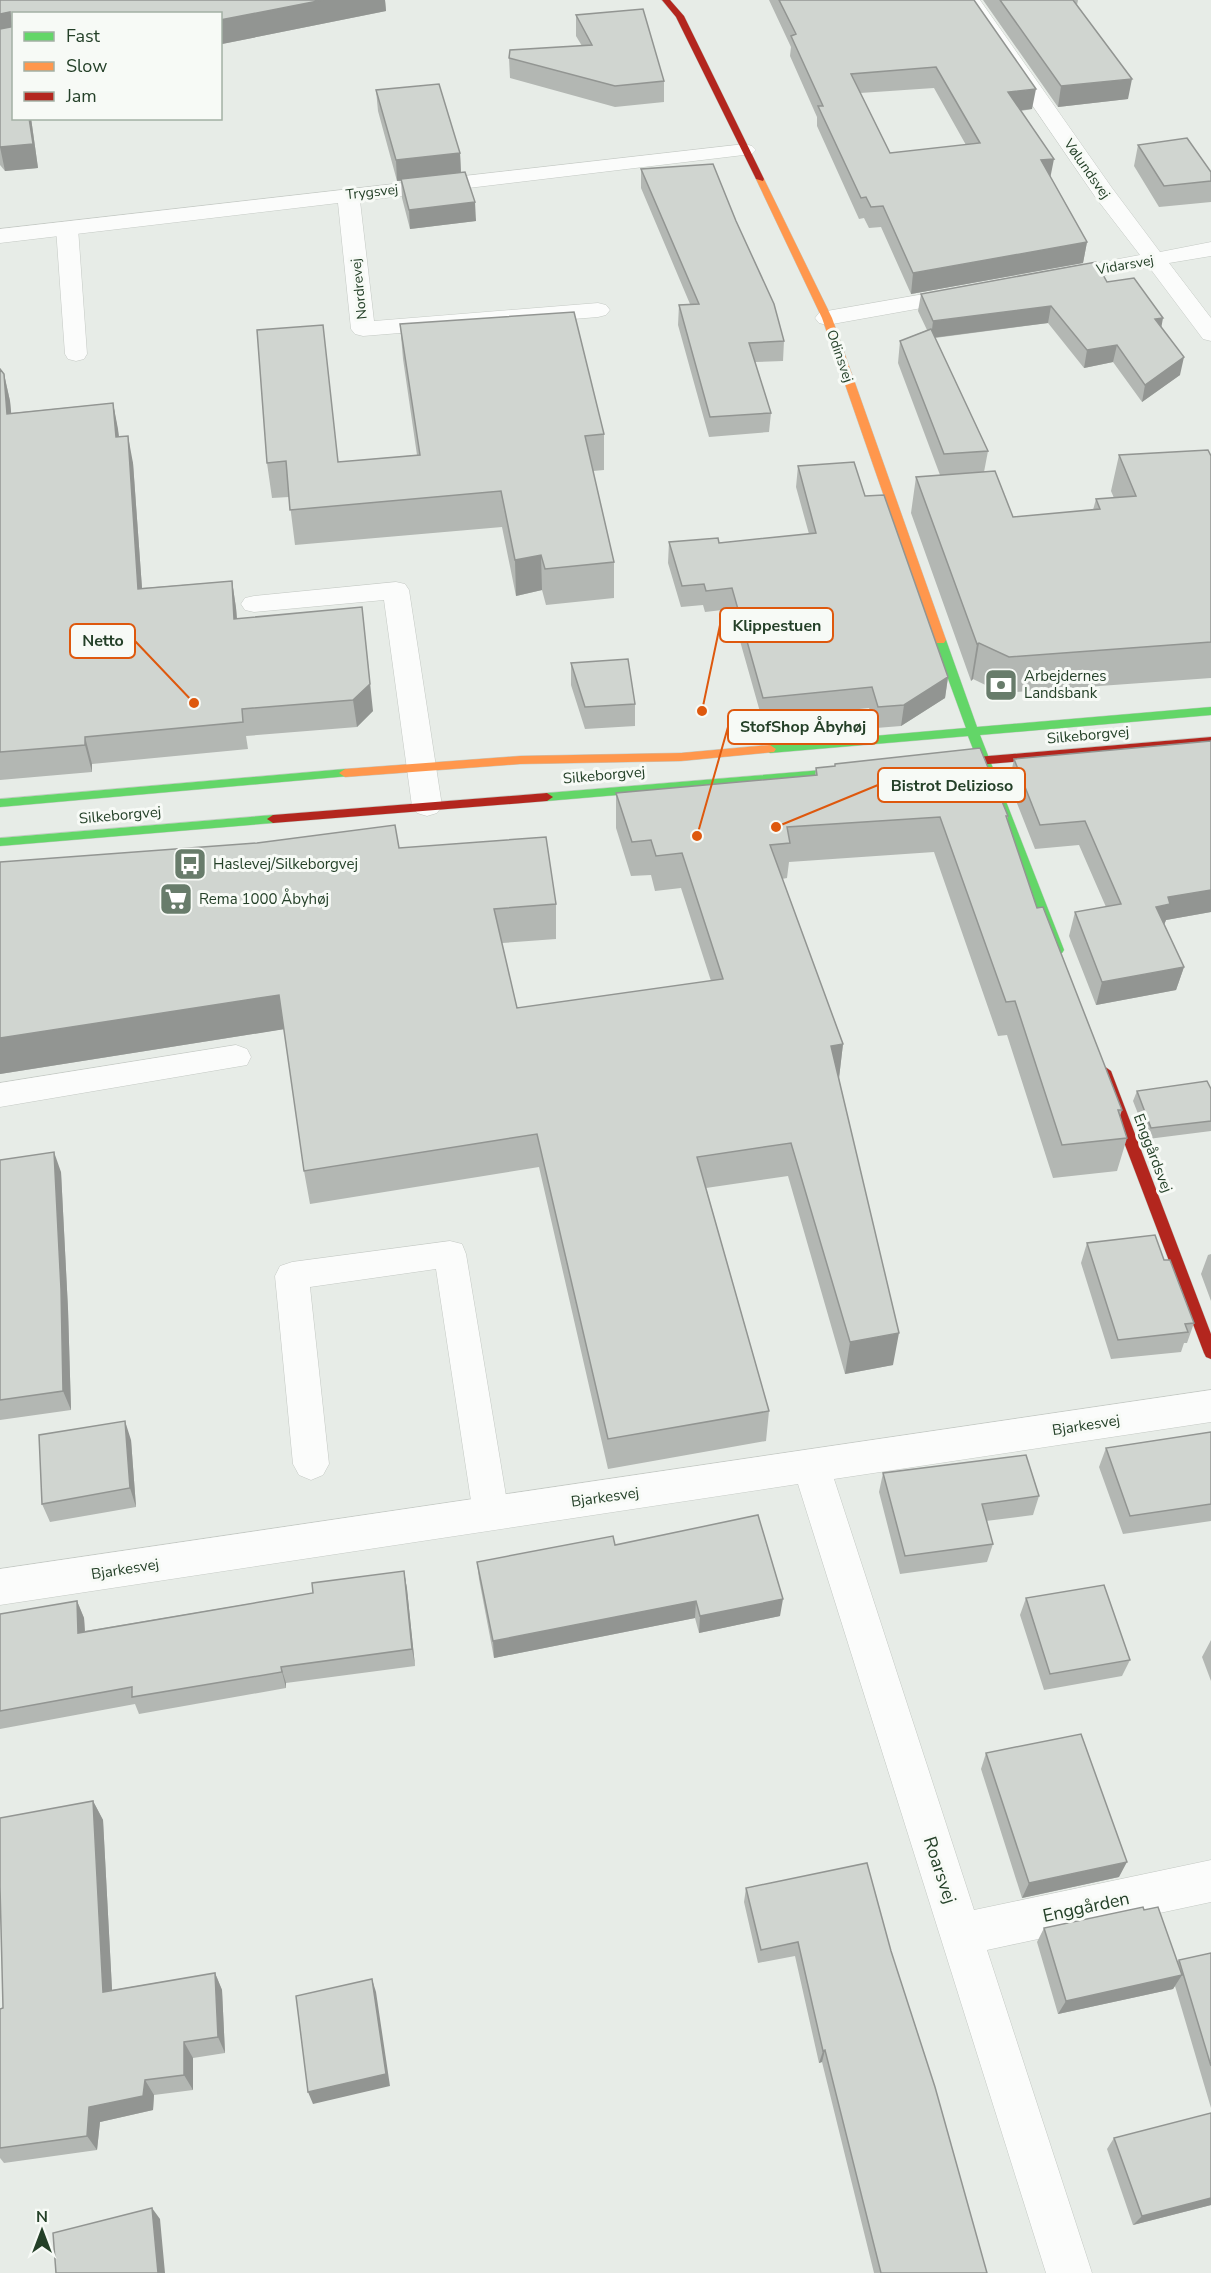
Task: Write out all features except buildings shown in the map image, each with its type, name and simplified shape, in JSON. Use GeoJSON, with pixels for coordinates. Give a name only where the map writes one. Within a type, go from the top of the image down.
{"type":"FeatureCollection","features":[{"type":"Feature","properties":{"kind":"street","name":"Odinsvej"},"geometry":{"type":"LineString","coordinates":[[666,0],[680,16],[827,318],[972,730]]}},
{"type":"Feature","properties":{"kind":"street","name":"Vølundsvej"},"geometry":{"type":"LineString","coordinates":[[970,0],[1152,260],[1211,334]]}},
{"type":"Feature","properties":{"kind":"street","name":"Trygsvej"},"geometry":{"type":"LineString","coordinates":[[0,236],[745,150]]}},
{"type":"Feature","properties":{"kind":"street","name":"Nordrevej"},"geometry":{"type":"LineString","coordinates":[[348,195],[363,329],[598,310]]}},
{"type":"Feature","properties":{"kind":"street","name":"Vidarsvej"},"geometry":{"type":"LineString","coordinates":[[1036,281],[1211,249]]}},
{"type":"Feature","properties":{"kind":"street"},"geometry":{"type":"LineString","coordinates":[[827,318],[990,289]]}},
{"type":"Feature","properties":{"kind":"street"},"geometry":{"type":"LineString","coordinates":[[254,604],[396,590],[427,806]]}},
{"type":"Feature","properties":{"kind":"street","name":"Silkeborgvej"},"geometry":{"type":"LineString","coordinates":[[0,803],[520,759],[681,757],[1211,711]]}},
{"type":"Feature","properties":{"kind":"street"},"geometry":{"type":"LineString","coordinates":[[972,730],[986,760],[1062,962]]}},
{"type":"Feature","properties":{"kind":"street","name":"Silkeborgvej"},"geometry":{"type":"LineString","coordinates":[[954,763],[1211,741]]}},
{"type":"Feature","properties":{"kind":"street","name":"Silkeborgvej"},"geometry":{"type":"LineString","coordinates":[[0,842],[870,770]]}},
{"type":"Feature","properties":{"kind":"street","name":"Enggårdsvej"},"geometry":{"type":"LineString","coordinates":[[1100,1062],[1211,1353]]}},
{"type":"Feature","properties":{"kind":"street","name":"Bjarkesvej"},"geometry":{"type":"LineString","coordinates":[[0,1587],[1211,1406]]}},
{"type":"Feature","properties":{"kind":"street","name":"Roarsvej"},"geometry":{"type":"LineString","coordinates":[[811,1466],[1069,2273]]}},
{"type":"Feature","properties":{"kind":"street","name":"Enggården"},"geometry":{"type":"LineString","coordinates":[[960,1934],[1211,1881]]}},
{"type":"Feature","properties":{"kind":"lane"},"geometry":{"type":"LineString","coordinates":[[67,228],[76,354]]}},
{"type":"Feature","properties":{"kind":"lane"},"geometry":{"type":"LineString","coordinates":[[0,1095],[77,1072],[236,1057]]}},
{"type":"Feature","properties":{"kind":"lane"},"geometry":{"type":"LineString","coordinates":[[311,1464],[292,1276],[450,1254],[491,1514]]}},
{"type":"Feature","properties":{"kind":"traffic: fast"},"geometry":{"type":"LineString","coordinates":[[940,640],[972,730],[1058,950]]}},
{"type":"Feature","properties":{"kind":"traffic: fast"},"geometry":{"type":"LineString","coordinates":[[770,749],[1211,711]]}},
{"type":"Feature","properties":{"kind":"traffic: fast"},"geometry":{"type":"LineString","coordinates":[[547,797],[859,771]]}},
{"type":"Feature","properties":{"kind":"traffic: fast"},"geometry":{"type":"LineString","coordinates":[[0,803],[345,773]]}},
{"type":"Feature","properties":{"kind":"traffic: fast"},"geometry":{"type":"LineString","coordinates":[[0,842],[273,819]]}},
{"type":"Feature","properties":{"kind":"traffic: slow"},"geometry":{"type":"LineString","coordinates":[[760,179],[827,318],[940,640]]}},
{"type":"Feature","properties":{"kind":"traffic: slow"},"geometry":{"type":"LineString","coordinates":[[345,773],[520,760],[681,757],[770,749]]}},
{"type":"Feature","properties":{"kind":"traffic: jam"},"geometry":{"type":"LineString","coordinates":[[666,0],[680,16],[760,179]]}},
{"type":"Feature","properties":{"kind":"traffic: jam"},"geometry":{"type":"LineString","coordinates":[[965,762],[1211,741]]}},
{"type":"Feature","properties":{"kind":"traffic: jam"},"geometry":{"type":"LineString","coordinates":[[273,819],[547,797]]}},
{"type":"Feature","properties":{"kind":"traffic: jam"},"geometry":{"type":"LineString","coordinates":[[1104,1071],[1211,1353]]}},
{"type":"Feature","properties":{"kind":"place","name":"Arbejdernes Landsbank"},"geometry":{"type":"Point","coordinates":[1001,685]}},
{"type":"Feature","properties":{"kind":"place","name":"Netto"},"geometry":{"type":"Point","coordinates":[194,703]}},
{"type":"Feature","properties":{"kind":"place","name":"Klippestuen"},"geometry":{"type":"Point","coordinates":[702,711]}},
{"type":"Feature","properties":{"kind":"place","name":"Bistrot Delizioso"},"geometry":{"type":"Point","coordinates":[776,827]}},
{"type":"Feature","properties":{"kind":"place","name":"StofShop Åbyhøj"},"geometry":{"type":"Point","coordinates":[697,836]}},
{"type":"Feature","properties":{"kind":"place","name":"Haslevej/Silkeborgvej"},"geometry":{"type":"Point","coordinates":[190,864]}},
{"type":"Feature","properties":{"kind":"place","name":"Rema 1000 Åbyhøj"},"geometry":{"type":"Point","coordinates":[176,899]}}]}
